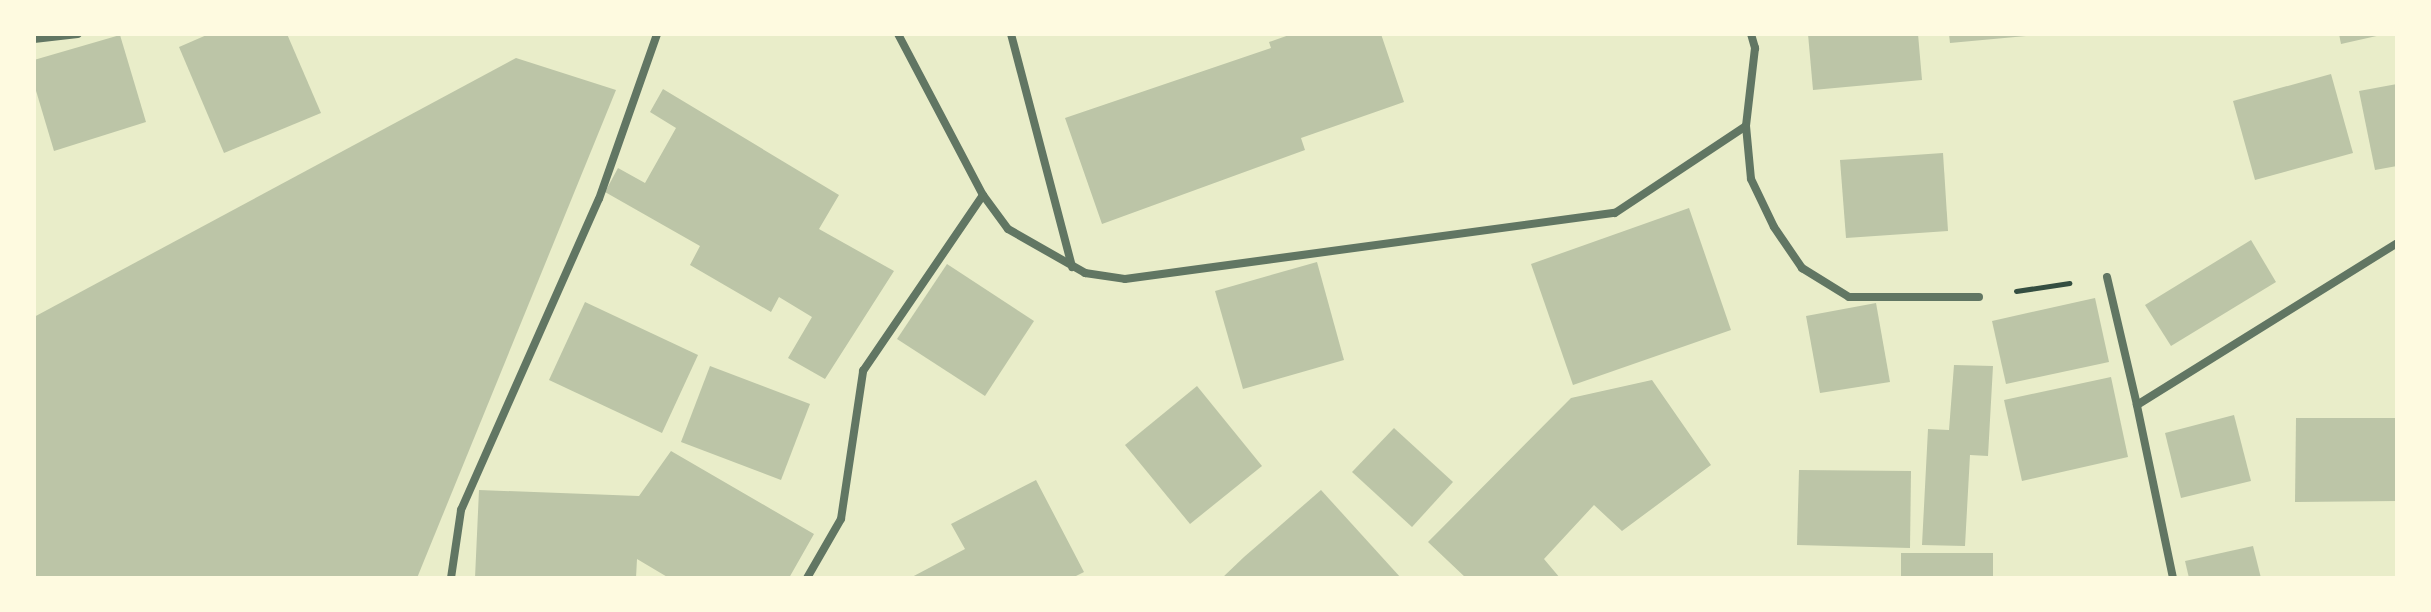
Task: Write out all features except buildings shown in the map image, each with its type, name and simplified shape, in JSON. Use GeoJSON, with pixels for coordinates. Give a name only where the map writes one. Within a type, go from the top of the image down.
{"type":"FeatureCollection","features":[{"type":"Feature","properties":{"kind":"street"},"geometry":{"type":"LineString","coordinates":[[34,39],[78,34]]}},
{"type":"Feature","properties":{"kind":"street"},"geometry":{"type":"LineString","coordinates":[[451,578],[461,510],[599,199],[657,34]]}},
{"type":"Feature","properties":{"kind":"street"},"geometry":{"type":"LineString","coordinates":[[898,34],[983,195],[1008,229],[1072,267],[1125,279],[1615,213],[1746,126]]}},
{"type":"Feature","properties":{"kind":"street"},"geometry":{"type":"LineString","coordinates":[[1011,34],[1072,267]]}},
{"type":"Feature","properties":{"kind":"street"},"geometry":{"type":"LineString","coordinates":[[1751,34],[1755,48],[1746,126],[1751,179],[1774,227],[1802,268],[1849,297],[1979,297]]}},
{"type":"Feature","properties":{"kind":"street"},"geometry":{"type":"LineString","coordinates":[[807,578],[841,519],[863,371],[983,195]]}},
{"type":"Feature","properties":{"kind":"street"},"geometry":{"type":"LineString","coordinates":[[2137,405],[2397,243]]}},
{"type":"Feature","properties":{"kind":"street"},"geometry":{"type":"LineString","coordinates":[[2107,277],[2173,578]]}},
{"type":"Feature","properties":{"kind":"path"},"geometry":{"type":"LineString","coordinates":[[1979,297],[2107,277]]}}]}
